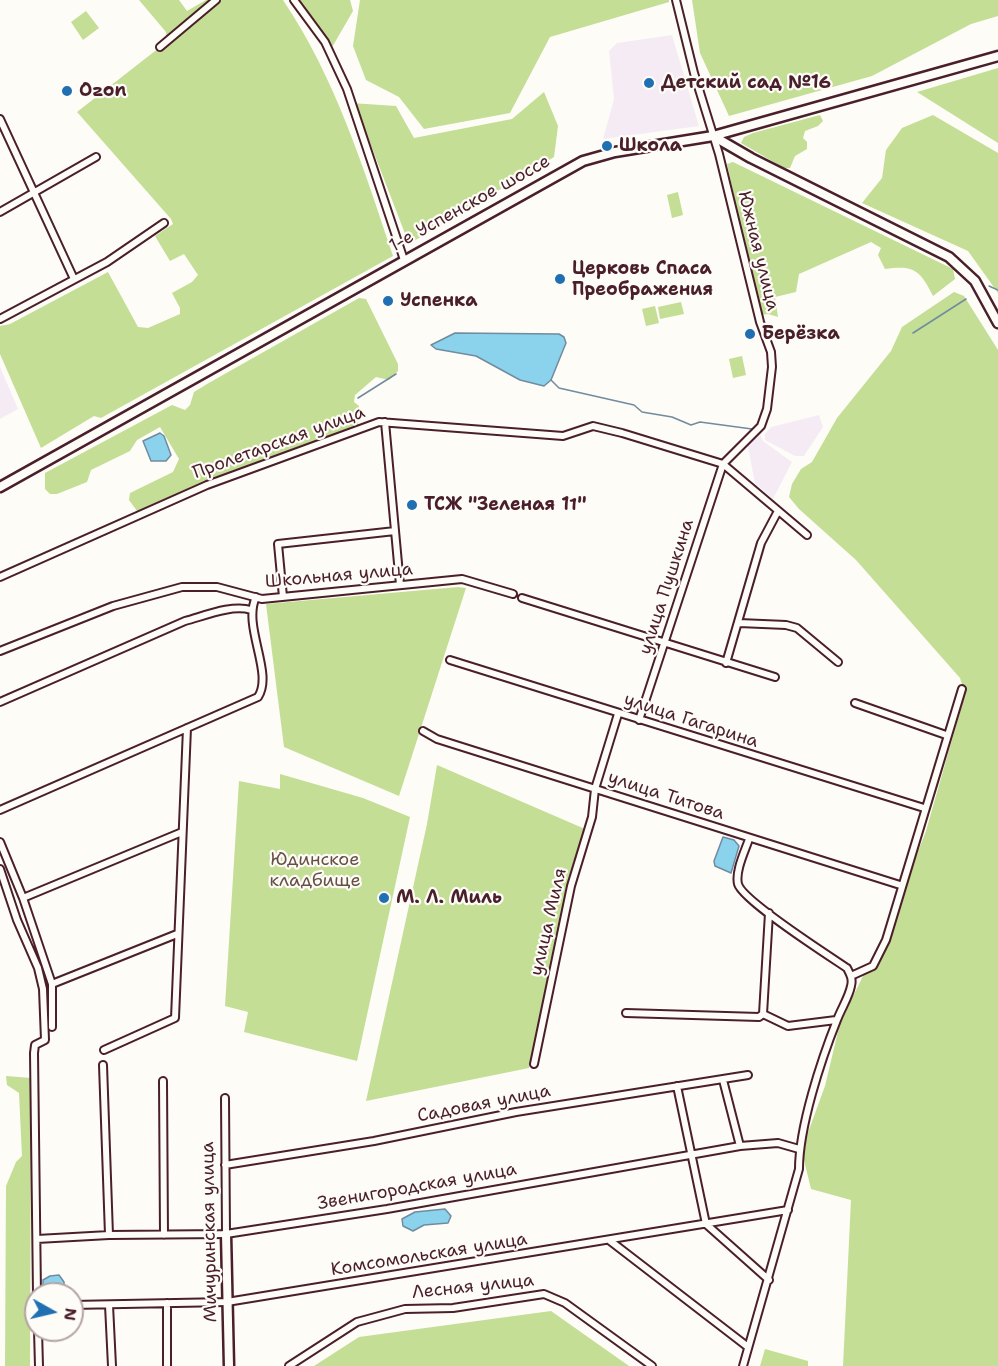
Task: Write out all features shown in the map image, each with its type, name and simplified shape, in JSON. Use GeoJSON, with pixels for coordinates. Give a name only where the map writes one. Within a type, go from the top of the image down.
{"type":"FeatureCollection","features":[{"type":"Feature","properties":{"kind":"main road","name":"1-е Успенское шоссе"},"geometry":{"type":"LineString","coordinates":[[0,487],[583,161],[615,152],[713,136],[998,56]]}},
{"type":"Feature","properties":{"kind":"main road"},"geometry":{"type":"LineString","coordinates":[[713,136],[743,154],[949,257],[975,281],[998,323]]}},
{"type":"Feature","properties":{"kind":"main road","name":"Мичуринская улица"},"geometry":{"type":"LineString","coordinates":[[226,1234],[229,1366]]}},
{"type":"Feature","properties":{"kind":"street"},"geometry":{"type":"LineString","coordinates":[[160,47],[216,0]]}},
{"type":"Feature","properties":{"kind":"street"},"geometry":{"type":"LineString","coordinates":[[294,0],[325,42],[347,89],[404,260]]}},
{"type":"Feature","properties":{"kind":"street","name":"Южная улица"},"geometry":{"type":"LineString","coordinates":[[676,0],[760,322],[771,352],[772,366],[766,409],[761,426],[723,464]]}},
{"type":"Feature","properties":{"kind":"street"},"geometry":{"type":"LineString","coordinates":[[0,119],[74,279]]}},
{"type":"Feature","properties":{"kind":"street"},"geometry":{"type":"LineString","coordinates":[[0,212],[96,157]]}},
{"type":"Feature","properties":{"kind":"street"},"geometry":{"type":"LineString","coordinates":[[0,320],[107,262],[164,223]]}},
{"type":"Feature","properties":{"kind":"street"},"geometry":{"type":"LineString","coordinates":[[386,422],[400,585]]}},
{"type":"Feature","properties":{"kind":"street","name":"Пролетарская улица"},"geometry":{"type":"LineString","coordinates":[[0,577],[207,485],[295,451],[386,422],[563,436],[599,427],[723,464]]}},
{"type":"Feature","properties":{"kind":"street"},"geometry":{"type":"LineString","coordinates":[[723,464],[807,536]]}},
{"type":"Feature","properties":{"kind":"street","name":"улица Пушкина"},"geometry":{"type":"LineString","coordinates":[[639,720],[723,464]]}},
{"type":"Feature","properties":{"kind":"street"},"geometry":{"type":"LineString","coordinates":[[726,663],[761,543],[778,511]]}},
{"type":"Feature","properties":{"kind":"street"},"geometry":{"type":"LineString","coordinates":[[283,597],[278,544],[395,531]]}},
{"type":"Feature","properties":{"kind":"street","name":"Школьная улица"},"geometry":{"type":"LineString","coordinates":[[0,651],[113,606],[182,587],[217,587],[256,597],[283,597],[462,579],[513,594]]}},
{"type":"Feature","properties":{"kind":"street"},"geometry":{"type":"LineString","coordinates":[[0,810],[261,694],[262,679],[251,610],[256,597]]}},
{"type":"Feature","properties":{"kind":"street"},"geometry":{"type":"LineString","coordinates":[[522,598],[775,677]]}},
{"type":"Feature","properties":{"kind":"street"},"geometry":{"type":"LineString","coordinates":[[0,702],[185,621],[214,613],[245,608],[251,610]]}},
{"type":"Feature","properties":{"kind":"street"},"geometry":{"type":"LineString","coordinates":[[738,623],[786,625],[797,628],[838,662]]}},
{"type":"Feature","properties":{"kind":"street","name":"улица Гагарина"},"geometry":{"type":"LineString","coordinates":[[450,660],[924,808]]}},
{"type":"Feature","properties":{"kind":"street"},"geometry":{"type":"LineString","coordinates":[[851,976],[873,966],[886,940],[900,885],[962,689]]}},
{"type":"Feature","properties":{"kind":"street"},"geometry":{"type":"LineString","coordinates":[[855,703],[946,735]]}},
{"type":"Feature","properties":{"kind":"street"},"geometry":{"type":"LineString","coordinates":[[595,789],[618,714]]}},
{"type":"Feature","properties":{"kind":"street"},"geometry":{"type":"LineString","coordinates":[[104,1050],[175,1018],[187,728]]}},
{"type":"Feature","properties":{"kind":"street","name":"улица Титова"},"geometry":{"type":"LineString","coordinates":[[423,731],[437,739],[900,885]]}},
{"type":"Feature","properties":{"kind":"street","name":"улица Миля"},"geometry":{"type":"LineString","coordinates":[[534,1064],[571,886],[592,817],[595,789]]}},
{"type":"Feature","properties":{"kind":"street"},"geometry":{"type":"LineString","coordinates":[[23,898],[182,831]]}},
{"type":"Feature","properties":{"kind":"street"},"geometry":{"type":"LineString","coordinates":[[743,1366],[770,1280],[799,1169],[799,1149],[836,1020],[851,986],[851,976],[847,968],[769,913],[745,894],[738,884],[749,839]]}},
{"type":"Feature","properties":{"kind":"street"},"geometry":{"type":"LineString","coordinates":[[0,842],[23,898],[52,984],[52,1027]]}},
{"type":"Feature","properties":{"kind":"street"},"geometry":{"type":"LineString","coordinates":[[0,868],[17,920],[38,968],[43,989],[45,1040],[36,1045],[34,1053],[38,1282]]}},
{"type":"Feature","properties":{"kind":"street"},"geometry":{"type":"LineString","coordinates":[[763,1014],[769,913]]}},
{"type":"Feature","properties":{"kind":"street"},"geometry":{"type":"LineString","coordinates":[[52,984],[177,934]]}},
{"type":"Feature","properties":{"kind":"street"},"geometry":{"type":"LineString","coordinates":[[626,1013],[717,1017],[759,1017],[763,1014]]}},
{"type":"Feature","properties":{"kind":"street"},"geometry":{"type":"LineString","coordinates":[[763,1014],[788,1026],[836,1020]]}},
{"type":"Feature","properties":{"kind":"street"},"geometry":{"type":"LineString","coordinates":[[104,1065],[109,1235]]}},
{"type":"Feature","properties":{"kind":"street","name":"Садовая улица"},"geometry":{"type":"LineString","coordinates":[[225,1166],[748,1075]]}},
{"type":"Feature","properties":{"kind":"street"},"geometry":{"type":"LineString","coordinates":[[723,1080],[740,1146]]}},
{"type":"Feature","properties":{"kind":"street"},"geometry":{"type":"LineString","coordinates":[[163,1081],[164,1235]]}},
{"type":"Feature","properties":{"kind":"street"},"geometry":{"type":"LineString","coordinates":[[677,1086],[706,1224],[770,1280]]}},
{"type":"Feature","properties":{"kind":"street","name":"Мичуринская улица"},"geometry":{"type":"LineString","coordinates":[[225,1098],[226,1234]]}},
{"type":"Feature","properties":{"kind":"street","name":"Звенигородская улица"},"geometry":{"type":"LineString","coordinates":[[37,1239],[109,1235],[226,1234],[387,1209],[740,1146],[778,1143],[799,1149]]}},
{"type":"Feature","properties":{"kind":"street","name":"Комсомольская улица"},"geometry":{"type":"LineString","coordinates":[[84,1305],[227,1302],[788,1210]]}},
{"type":"Feature","properties":{"kind":"street"},"geometry":{"type":"LineString","coordinates":[[609,1240],[748,1347]]}},
{"type":"Feature","properties":{"kind":"street","name":"Лесная улица"},"geometry":{"type":"LineString","coordinates":[[289,1366],[357,1323],[405,1310],[453,1308],[544,1294],[566,1303],[652,1366]]}},
{"type":"Feature","properties":{"kind":"street"},"geometry":{"type":"LineString","coordinates":[[167,1303],[167,1366]]}},
{"type":"Feature","properties":{"kind":"street"},"geometry":{"type":"LineString","coordinates":[[109,1305],[112,1366]]}},
{"type":"Feature","properties":{"kind":"street"},"geometry":{"type":"LineString","coordinates":[[38,1342],[39,1366]]}},
{"type":"Feature","properties":{"kind":"shaded area","name":"Детский сад №16"},"geometry":{"type":"Polygon","coordinates":[[[672,35],[699,126],[603,139],[614,99],[609,51],[617,43],[672,35]]]}},
{"type":"Feature","properties":{"kind":"shaded area"},"geometry":{"type":"Polygon","coordinates":[[[0,367],[18,409],[0,419],[0,367]]]}},
{"type":"Feature","properties":{"kind":"shaded area"},"geometry":{"type":"Polygon","coordinates":[[[819,415],[823,427],[804,456],[795,456],[765,440],[765,434],[771,427],[819,415]]]}},
{"type":"Feature","properties":{"kind":"shaded area"},"geometry":{"type":"Polygon","coordinates":[[[760,434],[763,441],[792,462],[773,499],[755,483],[747,442],[760,434]]]}},
{"type":"Feature","properties":{"kind":"green space"},"geometry":{"type":"Polygon","coordinates":[[[139,0],[179,0],[187,11],[206,0],[283,0],[318,61],[347,124],[393,256],[101,418],[94,416],[41,448],[0,354],[0,326],[10,324],[108,272],[138,327],[148,328],[180,314],[180,308],[172,293],[192,282],[198,275],[184,254],[170,261],[155,236],[173,224],[171,219],[77,112],[155,51],[167,45],[166,32],[139,0]]]}},
{"type":"Feature","properties":{"kind":"green space"},"geometry":{"type":"Polygon","coordinates":[[[300,0],[350,0],[353,11],[331,49],[300,0]]]}},
{"type":"Feature","properties":{"kind":"green space"},"geometry":{"type":"Polygon","coordinates":[[[360,0],[669,0],[669,2],[550,37],[510,113],[424,129],[399,97],[366,80],[353,46],[360,0]]]}},
{"type":"Feature","properties":{"kind":"green space"},"geometry":{"type":"Polygon","coordinates":[[[692,0],[998,0],[998,16],[971,24],[872,76],[729,116],[700,53],[692,0]]]}},
{"type":"Feature","properties":{"kind":"green space"},"geometry":{"type":"Polygon","coordinates":[[[86,11],[99,28],[83,40],[71,22],[86,11]]]}},
{"type":"Feature","properties":{"kind":"green space"},"geometry":{"type":"Polygon","coordinates":[[[998,68],[998,143],[917,92],[998,68]]]}},
{"type":"Feature","properties":{"kind":"green space"},"geometry":{"type":"Polygon","coordinates":[[[544,92],[558,126],[554,157],[409,244],[362,122],[351,103],[396,106],[414,138],[512,119],[544,92]]]}},
{"type":"Feature","properties":{"kind":"green space"},"geometry":{"type":"Polygon","coordinates":[[[820,115],[823,121],[818,126],[805,131],[803,138],[807,142],[807,149],[795,156],[790,168],[784,168],[741,143],[744,137],[753,133],[820,115]]]}},
{"type":"Feature","properties":{"kind":"green space"},"geometry":{"type":"Polygon","coordinates":[[[933,115],[998,153],[998,293],[968,251],[862,203],[882,178],[886,150],[902,128],[933,115]]]}},
{"type":"Feature","properties":{"kind":"green space"},"geometry":{"type":"Polygon","coordinates":[[[733,162],[953,269],[955,279],[933,296],[924,280],[915,271],[903,268],[885,269],[878,255],[881,248],[871,242],[799,274],[796,292],[775,297],[778,317],[768,314],[760,315],[727,164],[733,162]]]}},
{"type":"Feature","properties":{"kind":"green space"},"geometry":{"type":"Polygon","coordinates":[[[678,192],[683,215],[672,218],[667,195],[678,192]]]}},
{"type":"Feature","properties":{"kind":"green space"},"geometry":{"type":"Polygon","coordinates":[[[954,292],[964,296],[998,350],[998,1366],[843,1366],[851,1200],[811,1189],[803,1156],[806,1138],[825,1086],[840,1023],[864,974],[875,969],[890,940],[910,872],[926,831],[965,694],[960,678],[856,560],[799,509],[789,497],[792,484],[801,469],[812,462],[837,418],[891,351],[902,327],[954,292]]]}},
{"type":"Feature","properties":{"kind":"green space"},"geometry":{"type":"Polygon","coordinates":[[[359,298],[366,299],[398,364],[398,371],[389,380],[376,377],[355,395],[354,402],[359,406],[358,425],[204,481],[137,511],[129,500],[130,493],[173,472],[179,459],[160,427],[137,440],[130,451],[91,470],[87,482],[57,494],[50,494],[45,489],[45,473],[172,405],[185,410],[190,405],[194,392],[359,298]]]}},
{"type":"Feature","properties":{"kind":"green space"},"geometry":{"type":"Polygon","coordinates":[[[681,302],[684,314],[660,319],[658,307],[681,302]]]}},
{"type":"Feature","properties":{"kind":"green space"},"geometry":{"type":"Polygon","coordinates":[[[655,306],[659,323],[646,326],[642,309],[655,306]]]}},
{"type":"Feature","properties":{"kind":"green space"},"geometry":{"type":"Polygon","coordinates":[[[742,356],[746,375],[733,378],[729,359],[742,356]]]}},
{"type":"Feature","properties":{"kind":"green space"},"geometry":{"type":"Polygon","coordinates":[[[466,588],[399,796],[284,747],[266,604],[466,588]]]}},
{"type":"Feature","properties":{"kind":"green space"},"geometry":{"type":"Polygon","coordinates":[[[437,765],[585,829],[567,884],[529,1068],[366,1101],[427,824],[437,765]]]}},
{"type":"Feature","properties":{"kind":"green space","name":"Юдинское кладбище"},"geometry":{"type":"Polygon","coordinates":[[[280,774],[363,798],[410,817],[357,1061],[244,1032],[248,1012],[225,1006],[239,781],[280,789],[280,774]]]}},
{"type":"Feature","properties":{"kind":"green space"},"geometry":{"type":"Polygon","coordinates":[[[6,1076],[31,1078],[30,1282],[24,1282],[24,1342],[30,1342],[30,1366],[5,1366],[6,1186],[16,1162],[22,1156],[19,1093],[7,1085],[6,1076]]]}},
{"type":"Feature","properties":{"kind":"green space"},"geometry":{"type":"Polygon","coordinates":[[[551,1311],[629,1366],[314,1366],[359,1337],[551,1311]]]}},
{"type":"Feature","properties":{"kind":"green space"},"geometry":{"type":"Polygon","coordinates":[[[765,1349],[808,1361],[808,1366],[760,1366],[765,1349]]]}},
{"type":"Feature","properties":{"kind":"water"},"geometry":{"type":"Polygon","coordinates":[[[455,333],[559,334],[564,337],[566,343],[551,380],[544,386],[520,380],[476,356],[436,349],[431,345],[455,333]]]}},
{"type":"Feature","properties":{"kind":"water"},"geometry":{"type":"Polygon","coordinates":[[[160,433],[164,436],[171,455],[166,461],[151,461],[143,441],[160,433]]]}},
{"type":"Feature","properties":{"kind":"water"},"geometry":{"type":"Polygon","coordinates":[[[723,837],[734,840],[739,846],[731,873],[715,866],[714,861],[723,837]]]}},
{"type":"Feature","properties":{"kind":"water"},"geometry":{"type":"Polygon","coordinates":[[[445,1209],[451,1216],[448,1223],[424,1225],[413,1231],[403,1226],[402,1219],[415,1212],[445,1209]]]}},
{"type":"Feature","properties":{"kind":"water"},"geometry":{"type":"Polygon","coordinates":[[[59,1275],[64,1282],[43,1282],[50,1276],[59,1275]]]}},
{"type":"Feature","properties":{"kind":"waterway"},"geometry":{"type":"LineString","coordinates":[[989,286],[998,290]]}},
{"type":"Feature","properties":{"kind":"waterway"},"geometry":{"type":"LineString","coordinates":[[913,333],[966,299]]}},
{"type":"Feature","properties":{"kind":"waterway"},"geometry":{"type":"LineString","coordinates":[[358,398],[396,374]]}},
{"type":"Feature","properties":{"kind":"waterway"},"geometry":{"type":"LineString","coordinates":[[551,380],[559,388],[634,405],[642,412],[672,417],[691,425],[700,422],[752,429]]}},
{"type":"Feature","properties":{"kind":"place","name":"Детский сад №16"},"geometry":{"type":"Point","coordinates":[649,83]}},
{"type":"Feature","properties":{"kind":"place","name":"Ozon"},"geometry":{"type":"Point","coordinates":[67,91]}},
{"type":"Feature","properties":{"kind":"place","name":"Школа"},"geometry":{"type":"Point","coordinates":[607,146]}},
{"type":"Feature","properties":{"kind":"place","name":"Церковь Спаса Преображения"},"geometry":{"type":"Point","coordinates":[560,279]}},
{"type":"Feature","properties":{"kind":"place","name":"Успенка"},"geometry":{"type":"Point","coordinates":[388,301]}},
{"type":"Feature","properties":{"kind":"place","name":"Берёзка"},"geometry":{"type":"Point","coordinates":[750,334]}},
{"type":"Feature","properties":{"kind":"place","name":"ТСЖ \"Зеленая 11\""},"geometry":{"type":"Point","coordinates":[412,505]}},
{"type":"Feature","properties":{"kind":"place","name":"М. Л. Миль"},"geometry":{"type":"Point","coordinates":[384,898]}}]}
